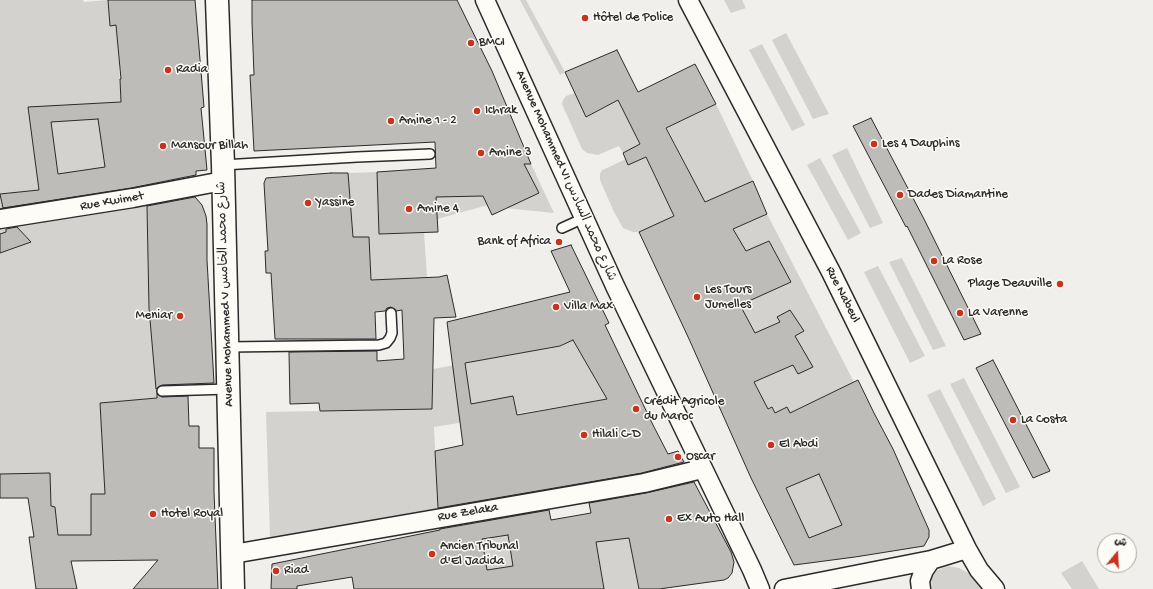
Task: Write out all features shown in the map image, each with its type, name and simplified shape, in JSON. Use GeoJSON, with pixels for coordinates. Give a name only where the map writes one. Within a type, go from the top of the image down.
{"type":"FeatureCollection","features":[{"type":"Feature","properties":{"kind":"street","name":"Avenue Mohammed V شارع محمد الخامس"},"geometry":{"type":"LineString","coordinates":[[217,0],[228,347],[233,589]]}},
{"type":"Feature","properties":{"kind":"street","name":"Avenue Mohammed VI شارع محمد السادس"},"geometry":{"type":"LineString","coordinates":[[485,0],[615,286],[760,589]]}},
{"type":"Feature","properties":{"kind":"street","name":"Rue Nabeul"},"geometry":{"type":"LineString","coordinates":[[688,0],[831,272],[967,549],[979,570],[995,589]]}},
{"type":"Feature","properties":{"kind":"street","name":"Rue Kwimet"},"geometry":{"type":"LineString","coordinates":[[0,219],[134,198],[223,173]]}},
{"type":"Feature","properties":{"kind":"street","name":"Rue Zelaka"},"geometry":{"type":"LineString","coordinates":[[233,554],[644,483],[702,469]]}},
{"type":"Feature","properties":{"kind":"street"},"geometry":{"type":"LineString","coordinates":[[784,589],[931,560],[967,549]]}},
{"type":"Feature","properties":{"kind":"street"},"geometry":{"type":"LineString","coordinates":[[921,589],[920,581],[924,570],[931,560]]}},
{"type":"Feature","properties":{"kind":"lane"},"geometry":{"type":"LineString","coordinates":[[223,173],[356,157],[430,154]]}},
{"type":"Feature","properties":{"kind":"lane"},"geometry":{"type":"LineString","coordinates":[[562,228],[584,218]]}},
{"type":"Feature","properties":{"kind":"lane"},"geometry":{"type":"LineString","coordinates":[[228,347],[386,343],[392,333],[391,313]]}},
{"type":"Feature","properties":{"kind":"lane"},"geometry":{"type":"LineString","coordinates":[[162,391],[229,389]]}},
{"type":"Feature","properties":{"kind":"shaded area"},"geometry":{"type":"Polygon","coordinates":[[[0,0],[83,0],[84,2],[108,0],[110,25],[117,25],[121,102],[115,102],[125,194],[0,211],[0,0]]]}},
{"type":"Feature","properties":{"kind":"shaded area"},"geometry":{"type":"Polygon","coordinates":[[[520,0],[526,0],[565,72],[560,75],[520,0]]]}},
{"type":"Feature","properties":{"kind":"shaded area"},"geometry":{"type":"Polygon","coordinates":[[[724,0],[742,0],[746,8],[731,13],[724,0]]]}},
{"type":"Feature","properties":{"kind":"shaded area"},"geometry":{"type":"Polygon","coordinates":[[[786,33],[829,114],[813,119],[772,40],[786,33]]]}},
{"type":"Feature","properties":{"kind":"shaded area"},"geometry":{"type":"Polygon","coordinates":[[[762,44],[805,125],[792,131],[749,50],[762,44]]]}},
{"type":"Feature","properties":{"kind":"shaded area"},"geometry":{"type":"Polygon","coordinates":[[[575,93],[586,117],[618,100],[640,144],[623,153],[619,146],[598,155],[587,153],[582,149],[562,104],[566,96],[575,93]]]}},
{"type":"Feature","properties":{"kind":"shaded area"},"geometry":{"type":"Polygon","coordinates":[[[716,104],[753,181],[705,202],[667,128],[716,104]]]}},
{"type":"Feature","properties":{"kind":"shaded area"},"geometry":{"type":"Polygon","coordinates":[[[847,148],[883,223],[870,228],[832,155],[847,148]]]}},
{"type":"Feature","properties":{"kind":"shaded area"},"geometry":{"type":"Polygon","coordinates":[[[646,157],[674,216],[639,232],[633,232],[623,228],[614,212],[600,180],[600,174],[602,170],[626,159],[628,165],[646,157]]]}},
{"type":"Feature","properties":{"kind":"shaded area"},"geometry":{"type":"Polygon","coordinates":[[[820,158],[861,233],[848,240],[807,165],[820,158]]]}},
{"type":"Feature","properties":{"kind":"shaded area"},"geometry":{"type":"Polygon","coordinates":[[[531,164],[554,213],[488,205],[437,219],[419,219],[436,197],[469,166],[531,164]]]}},
{"type":"Feature","properties":{"kind":"shaded area"},"geometry":{"type":"Polygon","coordinates":[[[377,172],[379,234],[424,233],[427,277],[371,280],[369,237],[353,237],[348,173],[377,172]]]}},
{"type":"Feature","properties":{"kind":"shaded area"},"geometry":{"type":"Polygon","coordinates":[[[147,203],[149,308],[158,398],[100,403],[105,494],[91,494],[91,535],[58,535],[51,506],[50,473],[0,474],[0,224],[147,203]]]}},
{"type":"Feature","properties":{"kind":"shaded area"},"geometry":{"type":"Polygon","coordinates":[[[767,214],[854,382],[790,413],[775,413],[772,407],[760,412],[754,382],[764,377],[735,317],[718,235],[767,214]]]}},
{"type":"Feature","properties":{"kind":"shaded area"},"geometry":{"type":"Polygon","coordinates":[[[902,258],[946,346],[933,350],[889,262],[902,258]]]}},
{"type":"Feature","properties":{"kind":"shaded area"},"geometry":{"type":"Polygon","coordinates":[[[878,266],[925,356],[910,363],[864,272],[878,266]]]}},
{"type":"Feature","properties":{"kind":"shaded area"},"geometry":{"type":"Polygon","coordinates":[[[573,340],[607,399],[434,427],[438,510],[270,538],[266,412],[432,409],[433,369],[560,346],[573,340]]]}},
{"type":"Feature","properties":{"kind":"shaded area"},"geometry":{"type":"Polygon","coordinates":[[[964,378],[1020,487],[1006,493],[950,384],[964,378]]]}},
{"type":"Feature","properties":{"kind":"shaded area"},"geometry":{"type":"Polygon","coordinates":[[[940,389],[996,499],[983,506],[927,395],[940,389]]]}},
{"type":"Feature","properties":{"kind":"shaded area"},"geometry":{"type":"Polygon","coordinates":[[[819,474],[838,517],[861,537],[809,538],[786,488],[819,474]]]}},
{"type":"Feature","properties":{"kind":"shaded area"},"geometry":{"type":"Polygon","coordinates":[[[499,519],[500,527],[506,527],[513,566],[487,570],[482,539],[482,522],[499,519]]]}},
{"type":"Feature","properties":{"kind":"shaded area"},"geometry":{"type":"Polygon","coordinates":[[[614,533],[615,540],[629,538],[639,589],[604,589],[595,537],[614,533]]]}},
{"type":"Feature","properties":{"kind":"shaded area"},"geometry":{"type":"Polygon","coordinates":[[[1082,561],[1099,589],[1072,589],[1061,573],[1082,561]]]}},
{"type":"Feature","properties":{"kind":"shaded area"},"geometry":{"type":"Polygon","coordinates":[[[949,566],[959,568],[970,574],[986,589],[932,589],[931,579],[935,572],[949,566]]]}},
{"type":"Feature","properties":{"kind":"building"},"geometry":{"type":"Polygon","coordinates":[[[108,0],[195,0],[204,107],[201,108],[207,170],[196,171],[196,175],[131,188],[3,208],[0,194],[39,190],[28,107],[121,102],[121,79],[116,25],[110,26],[108,0]],[[98,119],[51,122],[58,174],[105,167],[98,119]]]}},
{"type":"Feature","properties":{"kind":"building"},"geometry":{"type":"Polygon","coordinates":[[[252,0],[457,0],[492,71],[531,164],[524,164],[539,193],[492,215],[483,196],[436,197],[438,232],[379,234],[377,172],[436,168],[435,142],[254,151],[250,75],[254,75],[252,0]]]}},
{"type":"Feature","properties":{"kind":"building"},"geometry":{"type":"Polygon","coordinates":[[[617,50],[638,92],[695,64],[716,104],[666,128],[705,202],[753,181],[767,214],[733,229],[746,251],[769,241],[791,282],[740,305],[755,333],[780,322],[777,317],[790,310],[804,331],[795,336],[813,367],[798,374],[793,365],[754,382],[768,409],[772,407],[775,413],[787,407],[790,413],[858,380],[893,449],[929,530],[929,537],[924,546],[794,565],[751,478],[639,232],[674,216],[646,157],[628,165],[623,153],[640,144],[618,100],[586,117],[565,72],[617,50]],[[819,474],[786,488],[809,538],[842,525],[819,474]]]}},
{"type":"Feature","properties":{"kind":"building"},"geometry":{"type":"Polygon","coordinates":[[[871,118],[924,219],[981,334],[964,340],[907,226],[906,227],[853,126],[871,118]]]}},
{"type":"Feature","properties":{"kind":"building"},"geometry":{"type":"Polygon","coordinates":[[[348,173],[353,237],[369,237],[371,280],[439,277],[447,275],[456,317],[434,318],[432,409],[320,411],[319,403],[290,404],[289,352],[377,351],[377,361],[404,359],[402,310],[396,311],[391,307],[387,308],[385,311],[375,312],[376,339],[275,339],[271,273],[266,273],[265,251],[268,251],[264,183],[266,178],[348,173]]]}},
{"type":"Feature","properties":{"kind":"building"},"geometry":{"type":"Polygon","coordinates":[[[195,197],[202,205],[207,224],[207,260],[214,383],[162,385],[156,389],[149,308],[147,206],[195,197]]]}},
{"type":"Feature","properties":{"kind":"building"},"geometry":{"type":"Polygon","coordinates":[[[17,227],[31,242],[0,253],[0,234],[6,232],[6,229],[17,227]]]}},
{"type":"Feature","properties":{"kind":"building"},"geometry":{"type":"Polygon","coordinates":[[[571,245],[609,323],[605,325],[668,454],[678,451],[684,462],[642,473],[438,508],[435,451],[463,445],[447,322],[570,292],[551,251],[571,245]],[[573,340],[560,346],[465,363],[471,404],[513,396],[517,415],[607,399],[573,340]]]}},
{"type":"Feature","properties":{"kind":"building","name":"La Costa"},"geometry":{"type":"Polygon","coordinates":[[[993,360],[1050,471],[1033,478],[976,368],[993,360]]]}},
{"type":"Feature","properties":{"kind":"building"},"geometry":{"type":"Polygon","coordinates":[[[157,394],[162,397],[188,396],[189,426],[199,426],[199,448],[214,448],[214,492],[218,589],[133,589],[158,560],[71,561],[77,589],[36,589],[29,537],[34,537],[28,498],[0,498],[0,474],[50,473],[51,506],[55,507],[58,535],[91,535],[91,494],[105,494],[100,403],[157,398],[157,394]]]}},
{"type":"Feature","properties":{"kind":"building"},"geometry":{"type":"Polygon","coordinates":[[[694,482],[731,552],[734,562],[732,573],[728,578],[724,580],[659,589],[639,589],[629,538],[596,542],[604,589],[354,589],[352,577],[297,586],[297,589],[271,589],[272,564],[440,529],[549,510],[551,520],[591,513],[589,503],[646,493],[694,482]],[[508,535],[482,539],[487,570],[513,566],[508,535]]]}},
{"type":"Feature","properties":{"kind":"place","name":"Hôtel de Police"},"geometry":{"type":"Point","coordinates":[585,18]}},
{"type":"Feature","properties":{"kind":"place","name":"BMCI"},"geometry":{"type":"Point","coordinates":[471,43]}},
{"type":"Feature","properties":{"kind":"place","name":"Radia"},"geometry":{"type":"Point","coordinates":[168,70]}},
{"type":"Feature","properties":{"kind":"place","name":"Ichrak"},"geometry":{"type":"Point","coordinates":[477,111]}},
{"type":"Feature","properties":{"kind":"place","name":"Amine 1 - 2"},"geometry":{"type":"Point","coordinates":[391,121]}},
{"type":"Feature","properties":{"kind":"place","name":"Les 4 Dauphins"},"geometry":{"type":"Point","coordinates":[874,144]}},
{"type":"Feature","properties":{"kind":"place","name":"Mansour Billah"},"geometry":{"type":"Point","coordinates":[163,146]}},
{"type":"Feature","properties":{"kind":"place","name":"Amine 3"},"geometry":{"type":"Point","coordinates":[481,153]}},
{"type":"Feature","properties":{"kind":"place","name":"Dades Diamantine"},"geometry":{"type":"Point","coordinates":[900,195]}},
{"type":"Feature","properties":{"kind":"place","name":"Yassine"},"geometry":{"type":"Point","coordinates":[308,203]}},
{"type":"Feature","properties":{"kind":"place","name":"Amine 4"},"geometry":{"type":"Point","coordinates":[409,209]}},
{"type":"Feature","properties":{"kind":"place","name":"Bank of Africa"},"geometry":{"type":"Point","coordinates":[559,242]}},
{"type":"Feature","properties":{"kind":"place","name":"La Rose"},"geometry":{"type":"Point","coordinates":[934,261]}},
{"type":"Feature","properties":{"kind":"place","name":"Plage Deauville"},"geometry":{"type":"Point","coordinates":[1060,284]}},
{"type":"Feature","properties":{"kind":"place","name":"Les Tours Jumelles"},"geometry":{"type":"Point","coordinates":[697,297]}},
{"type":"Feature","properties":{"kind":"place","name":"Villa Max"},"geometry":{"type":"Point","coordinates":[556,307]}},
{"type":"Feature","properties":{"kind":"place","name":"La Varenne"},"geometry":{"type":"Point","coordinates":[960,313]}},
{"type":"Feature","properties":{"kind":"place","name":"Meniar"},"geometry":{"type":"Point","coordinates":[180,316]}},
{"type":"Feature","properties":{"kind":"place","name":"Crédit Agricole du Maroc"},"geometry":{"type":"Point","coordinates":[636,409]}},
{"type":"Feature","properties":{"kind":"place","name":"La Costa"},"geometry":{"type":"Point","coordinates":[1013,420]}},
{"type":"Feature","properties":{"kind":"place","name":"Hilali C-D"},"geometry":{"type":"Point","coordinates":[584,435]}},
{"type":"Feature","properties":{"kind":"place","name":"El Abdi"},"geometry":{"type":"Point","coordinates":[771,445]}},
{"type":"Feature","properties":{"kind":"place","name":"Oscar"},"geometry":{"type":"Point","coordinates":[678,457]}},
{"type":"Feature","properties":{"kind":"place","name":"Hotel Royal"},"geometry":{"type":"Point","coordinates":[153,514]}},
{"type":"Feature","properties":{"kind":"place","name":"Ex Auto Hall"},"geometry":{"type":"Point","coordinates":[669,519]}},
{"type":"Feature","properties":{"kind":"place","name":"Ancien Tribunal d'El Jadida"},"geometry":{"type":"Point","coordinates":[432,554]}},
{"type":"Feature","properties":{"kind":"place","name":"Riad"},"geometry":{"type":"Point","coordinates":[276,571]}}]}
